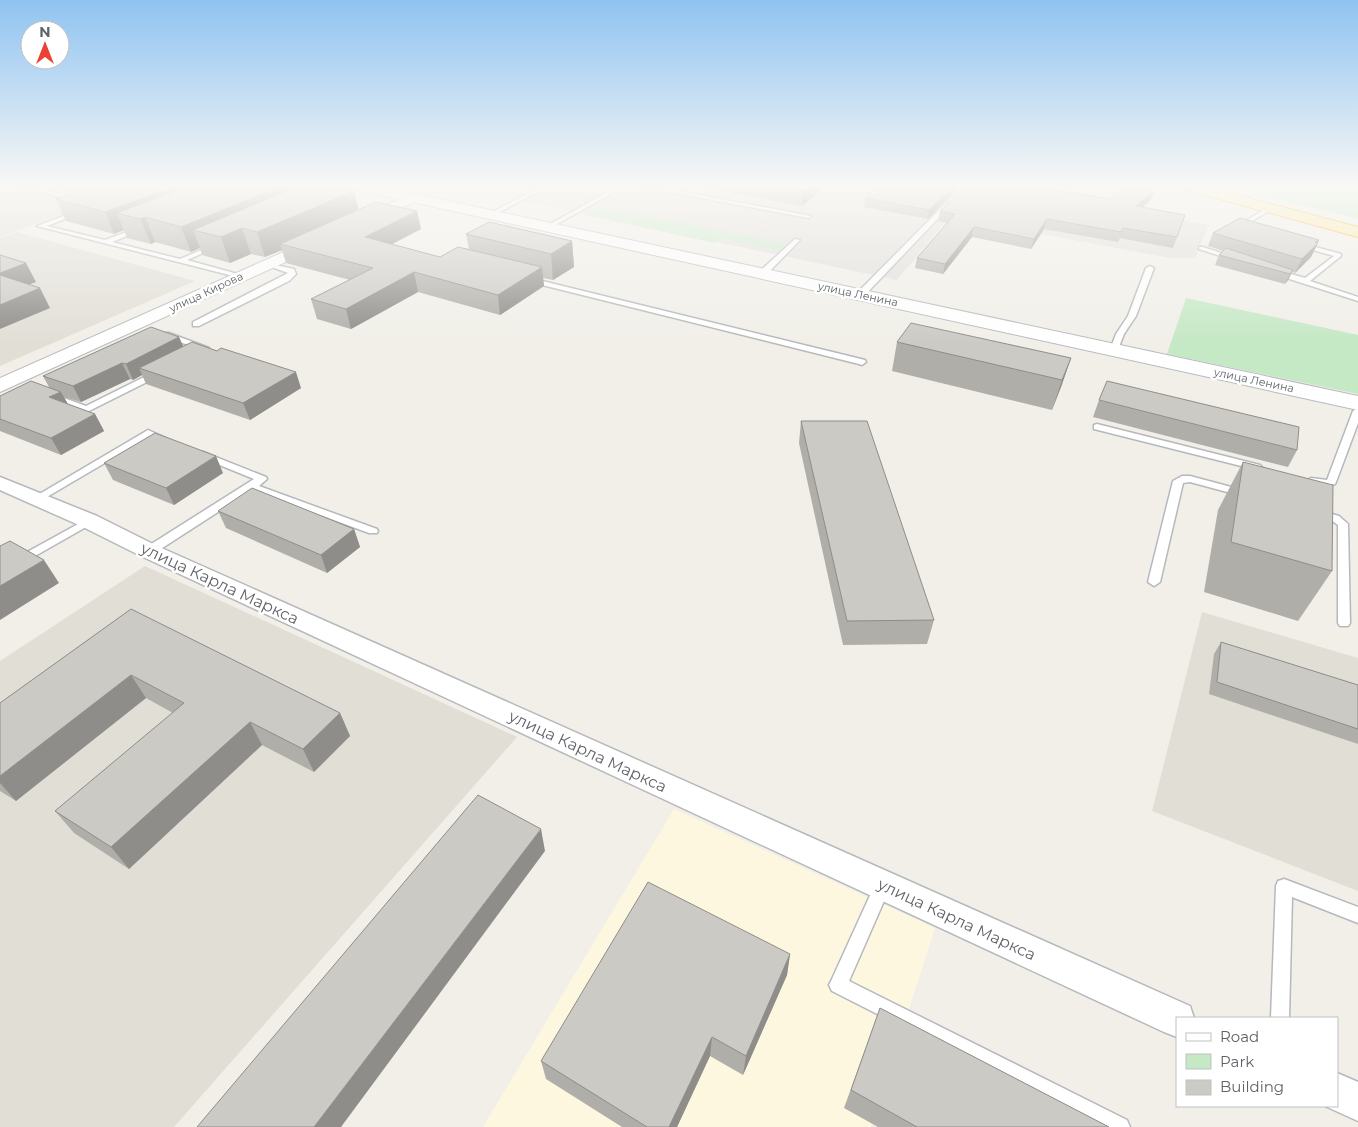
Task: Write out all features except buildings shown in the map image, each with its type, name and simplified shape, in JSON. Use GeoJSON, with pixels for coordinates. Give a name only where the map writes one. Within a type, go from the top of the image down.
{"type":"FeatureCollection","features":[{"type":"Feature","properties":{"kind":"main road","name":"улица Кирова"},"geometry":{"type":"LineString","coordinates":[[11,385],[323,239]]}},
{"type":"Feature","properties":{"kind":"main road","name":"улица Ленина"},"geometry":{"type":"LineString","coordinates":[[601,239],[1358,403]]}},
{"type":"Feature","properties":{"kind":"street","name":"улица Карла Маркса"},"geometry":{"type":"LineString","coordinates":[[0,483],[88,521],[1176,1019]]}},
{"type":"Feature","properties":{"kind":"street"},"geometry":{"type":"LineString","coordinates":[[1338,1092],[1358,1102]]}},
{"type":"Feature","properties":{"kind":"lane"},"geometry":{"type":"LineString","coordinates":[[92,239],[241,276]]}},
{"type":"Feature","properties":{"kind":"lane"},"geometry":{"type":"LineString","coordinates":[[106,242],[115,239]]}},
{"type":"Feature","properties":{"kind":"lane"},"geometry":{"type":"LineString","coordinates":[[860,295],[915,239]]}},
{"type":"Feature","properties":{"kind":"lane"},"geometry":{"type":"LineString","coordinates":[[762,274],[797,240]]}},
{"type":"Feature","properties":{"kind":"lane"},"geometry":{"type":"LineString","coordinates":[[180,261],[224,242]]}},
{"type":"Feature","properties":{"kind":"lane"},"geometry":{"type":"LineString","coordinates":[[1293,242],[1339,256],[1306,281]]}},
{"type":"Feature","properties":{"kind":"lane"},"geometry":{"type":"LineString","coordinates":[[1201,248],[1245,262]]}},
{"type":"Feature","properties":{"kind":"lane"},"geometry":{"type":"LineString","coordinates":[[196,324],[286,279],[292,274],[291,271],[268,264]]}},
{"type":"Feature","properties":{"kind":"lane"},"geometry":{"type":"LineString","coordinates":[[1114,350],[1120,334],[1132,316],[1150,268]]}},
{"type":"Feature","properties":{"kind":"lane"},"geometry":{"type":"LineString","coordinates":[[1271,270],[1306,281],[1316,287],[1358,299]]}},
{"type":"Feature","properties":{"kind":"lane"},"geometry":{"type":"LineString","coordinates":[[516,276],[862,362]]}},
{"type":"Feature","properties":{"kind":"lane"},"geometry":{"type":"LineString","coordinates":[[166,335],[206,350]]}},
{"type":"Feature","properties":{"kind":"lane"},"geometry":{"type":"LineString","coordinates":[[42,394],[87,409],[164,370]]}},
{"type":"Feature","properties":{"kind":"lane"},"geometry":{"type":"LineString","coordinates":[[1302,481],[1331,482],[1358,411]]}},
{"type":"Feature","properties":{"kind":"lane"},"geometry":{"type":"LineString","coordinates":[[1096,427],[1268,470]]}},
{"type":"Feature","properties":{"kind":"lane"},"geometry":{"type":"LineString","coordinates":[[36,499],[148,433],[174,444]]}},
{"type":"Feature","properties":{"kind":"lane"},"geometry":{"type":"LineString","coordinates":[[150,551],[262,479],[192,451]]}},
{"type":"Feature","properties":{"kind":"lane"},"geometry":{"type":"LineString","coordinates":[[1154,582],[1178,481],[1190,479],[1256,497]]}},
{"type":"Feature","properties":{"kind":"lane"},"geometry":{"type":"LineString","coordinates":[[250,486],[373,531]]}},
{"type":"Feature","properties":{"kind":"lane"},"geometry":{"type":"LineString","coordinates":[[1304,510],[1335,518],[1344,524],[1344,623]]}},
{"type":"Feature","properties":{"kind":"lane"},"geometry":{"type":"LineString","coordinates":[[0,572],[88,521]]}},
{"type":"Feature","properties":{"kind":"lane"},"geometry":{"type":"LineString","coordinates":[[883,885],[838,985],[1120,1127]]}},
{"type":"Feature","properties":{"kind":"lane"},"geometry":{"type":"LineString","coordinates":[[1280,1017],[1284,886],[1358,915]]}},
{"type":"Feature","properties":{"kind":"shaded area"},"geometry":{"type":"Polygon","coordinates":[[[0,239],[41,239],[195,281],[0,366],[0,239]]]}},
{"type":"Feature","properties":{"kind":"shaded area"},"geometry":{"type":"Polygon","coordinates":[[[701,239],[932,239],[897,280],[701,239]]]}},
{"type":"Feature","properties":{"kind":"shaded area"},"geometry":{"type":"Polygon","coordinates":[[[1066,239],[1203,239],[1195,258],[1170,258],[1066,239]]]}},
{"type":"Feature","properties":{"kind":"shaded area"},"geometry":{"type":"Polygon","coordinates":[[[145,566],[517,737],[174,1127],[0,1127],[0,661],[145,566]]]}},
{"type":"Feature","properties":{"kind":"shaded area"},"geometry":{"type":"Polygon","coordinates":[[[1202,612],[1358,658],[1358,891],[1152,811],[1202,612]]]}},
{"type":"Feature","properties":{"kind":"shaded area"},"geometry":{"type":"Polygon","coordinates":[[[674,809],[935,928],[871,1127],[483,1127],[674,809]]]}},
{"type":"Feature","properties":{"kind":"green space"},"geometry":{"type":"Polygon","coordinates":[[[695,239],[720,239],[715,243],[695,239]]]}},
{"type":"Feature","properties":{"kind":"green space"},"geometry":{"type":"Polygon","coordinates":[[[724,239],[760,239],[787,244],[780,251],[724,239]]]}},
{"type":"Feature","properties":{"kind":"green space"},"geometry":{"type":"Polygon","coordinates":[[[1186,298],[1358,335],[1358,394],[1167,354],[1186,298]]]}}]}
